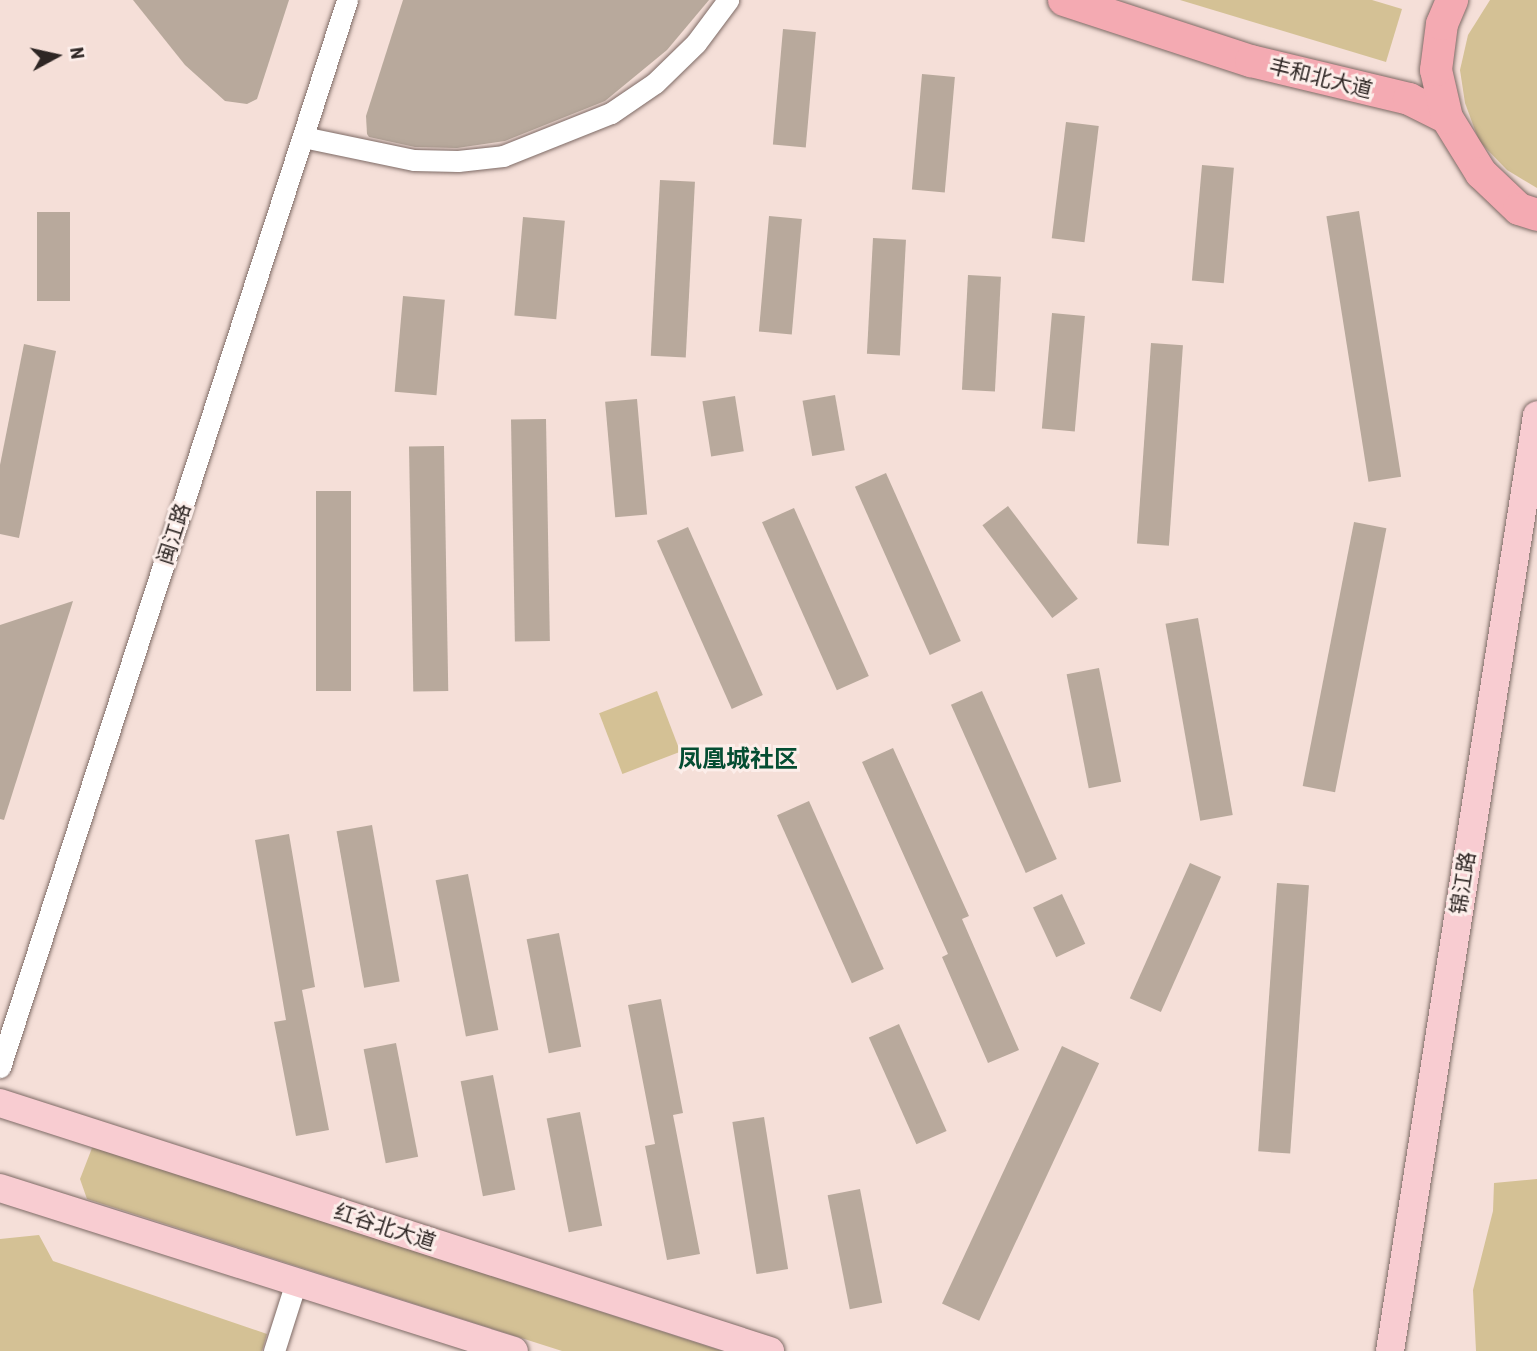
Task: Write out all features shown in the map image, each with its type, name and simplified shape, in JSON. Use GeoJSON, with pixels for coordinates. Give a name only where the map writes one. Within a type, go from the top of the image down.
{"type":"FeatureCollection","features":[{"type":"Feature","properties":{"kind":"highway","name":"丰和北大道"},"geometry":{"type":"LineString","coordinates":[[1064,0],[1251,61],[1409,99],[1447,118]]}},
{"type":"Feature","properties":{"kind":"highway"},"geometry":{"type":"LineString","coordinates":[[1452,0],[1442,24],[1436,69],[1447,118],[1481,173],[1519,209],[1537,215]]}},
{"type":"Feature","properties":{"kind":"main road","name":"锦江路"},"geometry":{"type":"LineString","coordinates":[[1390,1351],[1537,415]]}},
{"type":"Feature","properties":{"kind":"main road","name":"红谷北大道"},"geometry":{"type":"LineString","coordinates":[[0,1103],[771,1351]]}},
{"type":"Feature","properties":{"kind":"main road"},"geometry":{"type":"LineString","coordinates":[[0,1188],[514,1351]]}},
{"type":"Feature","properties":{"kind":"street","name":"闽江路"},"geometry":{"type":"LineString","coordinates":[[0,1067],[347,0]]}},
{"type":"Feature","properties":{"kind":"street"},"geometry":{"type":"LineString","coordinates":[[303,137],[414,160],[458,161],[503,156],[611,113],[655,83],[696,43],[728,0]]}},
{"type":"Feature","properties":{"kind":"street"},"geometry":{"type":"LineString","coordinates":[[274,1351],[296,1282]]}},
{"type":"Feature","properties":{"kind":"shaded area"},"geometry":{"type":"Polygon","coordinates":[[[1180,0],[1372,0],[1402,9],[1386,62],[1180,0]]]}},
{"type":"Feature","properties":{"kind":"shaded area"},"geometry":{"type":"Polygon","coordinates":[[[1490,0],[1537,0],[1537,188],[1507,170],[1479,141],[1465,103],[1460,70],[1468,35],[1490,0]]]}},
{"type":"Feature","properties":{"kind":"shaded area"},"geometry":{"type":"Polygon","coordinates":[[[657,691],[680,752],[622,774],[599,713],[657,691]]]}},
{"type":"Feature","properties":{"kind":"shaded area"},"geometry":{"type":"Polygon","coordinates":[[[99,1145],[122,1156],[722,1351],[562,1351],[87,1199],[80,1179],[92,1148],[99,1145]]]}},
{"type":"Feature","properties":{"kind":"shaded area"},"geometry":{"type":"Polygon","coordinates":[[[1537,1179],[1537,1351],[1476,1351],[1473,1290],[1493,1211],[1494,1183],[1537,1179]]]}},
{"type":"Feature","properties":{"kind":"shaded area"},"geometry":{"type":"Polygon","coordinates":[[[39,1235],[53,1261],[267,1334],[262,1351],[0,1351],[0,1239],[39,1235]]]}},
{"type":"Feature","properties":{"kind":"building"},"geometry":{"type":"Polygon","coordinates":[[[133,0],[289,0],[257,99],[247,104],[225,101],[185,65],[133,0]]]}},
{"type":"Feature","properties":{"kind":"building"},"geometry":{"type":"Polygon","coordinates":[[[403,0],[709,0],[667,50],[605,101],[505,141],[457,148],[415,147],[369,137],[367,134],[366,116],[403,0]]]}},
{"type":"Feature","properties":{"kind":"building"},"geometry":{"type":"Polygon","coordinates":[[[783,29],[816,32],[806,147],[773,145],[783,29]]]}},
{"type":"Feature","properties":{"kind":"building"},"geometry":{"type":"Polygon","coordinates":[[[922,74],[955,77],[945,192],[912,190],[922,74]]]}},
{"type":"Feature","properties":{"kind":"building"},"geometry":{"type":"Polygon","coordinates":[[[1066,122],[1099,126],[1084,242],[1052,238],[1066,122]]]}},
{"type":"Feature","properties":{"kind":"building"},"geometry":{"type":"Polygon","coordinates":[[[1202,165],[1234,168],[1224,283],[1192,281],[1202,165]]]}},
{"type":"Feature","properties":{"kind":"building"},"geometry":{"type":"Polygon","coordinates":[[[660,180],[695,182],[686,358],[651,356],[660,180]]]}},
{"type":"Feature","properties":{"kind":"building"},"geometry":{"type":"Polygon","coordinates":[[[1359,211],[1401,477],[1368,482],[1326,216],[1359,211]]]}},
{"type":"Feature","properties":{"kind":"building"},"geometry":{"type":"Polygon","coordinates":[[[37,212],[70,212],[70,301],[37,301],[37,212]]]}},
{"type":"Feature","properties":{"kind":"building"},"geometry":{"type":"Polygon","coordinates":[[[769,216],[802,219],[792,334],[759,332],[769,216]]]}},
{"type":"Feature","properties":{"kind":"building"},"geometry":{"type":"Polygon","coordinates":[[[523,217],[565,221],[556,319],[514,316],[523,217]]]}},
{"type":"Feature","properties":{"kind":"building"},"geometry":{"type":"Polygon","coordinates":[[[873,238],[906,240],[900,356],[867,354],[873,238]]]}},
{"type":"Feature","properties":{"kind":"building"},"geometry":{"type":"Polygon","coordinates":[[[968,275],[1001,277],[995,392],[962,390],[968,275]]]}},
{"type":"Feature","properties":{"kind":"building"},"geometry":{"type":"Polygon","coordinates":[[[403,296],[445,300],[436,395],[395,392],[403,296]]]}},
{"type":"Feature","properties":{"kind":"building"},"geometry":{"type":"Polygon","coordinates":[[[1052,313],[1085,316],[1075,431],[1042,429],[1052,313]]]}},
{"type":"Feature","properties":{"kind":"building"},"geometry":{"type":"Polygon","coordinates":[[[1151,343],[1183,345],[1169,546],[1137,544],[1151,343]]]}},
{"type":"Feature","properties":{"kind":"building"},"geometry":{"type":"Polygon","coordinates":[[[24,344],[56,351],[19,538],[0,534],[0,465],[24,344]]]}},
{"type":"Feature","properties":{"kind":"building"},"geometry":{"type":"Polygon","coordinates":[[[835,395],[845,450],[812,456],[803,401],[835,395]]]}},
{"type":"Feature","properties":{"kind":"building"},"geometry":{"type":"Polygon","coordinates":[[[735,396],[744,451],[711,456],[702,401],[735,396]]]}},
{"type":"Feature","properties":{"kind":"building"},"geometry":{"type":"Polygon","coordinates":[[[637,399],[647,515],[615,517],[605,402],[637,399]]]}},
{"type":"Feature","properties":{"kind":"building"},"geometry":{"type":"Polygon","coordinates":[[[546,419],[550,641],[515,642],[511,420],[546,419]]]}},
{"type":"Feature","properties":{"kind":"building"},"geometry":{"type":"Polygon","coordinates":[[[444,446],[448,691],[413,692],[409,447],[444,446]]]}},
{"type":"Feature","properties":{"kind":"building"},"geometry":{"type":"Polygon","coordinates":[[[886,473],[961,641],[930,655],[855,487],[886,473]]]}},
{"type":"Feature","properties":{"kind":"building"},"geometry":{"type":"Polygon","coordinates":[[[316,491],[351,491],[351,691],[316,691],[316,491]]]}},
{"type":"Feature","properties":{"kind":"building"},"geometry":{"type":"Polygon","coordinates":[[[1008,506],[1078,599],[1052,618],[982,525],[1008,506]]]}},
{"type":"Feature","properties":{"kind":"building"},"geometry":{"type":"Polygon","coordinates":[[[794,508],[869,676],[837,690],[762,522],[794,508]]]}},
{"type":"Feature","properties":{"kind":"building"},"geometry":{"type":"Polygon","coordinates":[[[1354,522],[1386,528],[1335,792],[1303,786],[1354,522]]]}},
{"type":"Feature","properties":{"kind":"building"},"geometry":{"type":"Polygon","coordinates":[[[688,527],[763,695],[732,709],[657,541],[688,527]]]}},
{"type":"Feature","properties":{"kind":"building"},"geometry":{"type":"Polygon","coordinates":[[[73,601],[4,820],[0,819],[0,625],[73,601]]]}},
{"type":"Feature","properties":{"kind":"building"},"geometry":{"type":"Polygon","coordinates":[[[1198,618],[1233,815],[1200,821],[1166,624],[1198,618]]]}},
{"type":"Feature","properties":{"kind":"building"},"geometry":{"type":"Polygon","coordinates":[[[1099,668],[1121,782],[1089,788],[1067,674],[1099,668]]]}},
{"type":"Feature","properties":{"kind":"building"},"geometry":{"type":"Polygon","coordinates":[[[982,691],[1057,859],[1026,873],[951,705],[982,691]]]}},
{"type":"Feature","properties":{"kind":"building"},"geometry":{"type":"Polygon","coordinates":[[[893,748],[969,916],[962,919],[1019,1050],[988,1063],[942,957],[948,954],[862,762],[893,748]]]}},
{"type":"Feature","properties":{"kind":"building"},"geometry":{"type":"Polygon","coordinates":[[[809,801],[884,969],[852,983],[777,815],[809,801]]]}},
{"type":"Feature","properties":{"kind":"building"},"geometry":{"type":"Polygon","coordinates":[[[372,825],[400,982],[364,988],[337,831],[372,825]]]}},
{"type":"Feature","properties":{"kind":"building"},"geometry":{"type":"Polygon","coordinates":[[[289,834],[315,987],[302,990],[329,1130],[296,1136],[274,1022],[286,1020],[255,840],[289,834]]]}},
{"type":"Feature","properties":{"kind":"building"},"geometry":{"type":"Polygon","coordinates":[[[1190,863],[1221,877],[1161,1012],[1130,998],[1190,863]]]}},
{"type":"Feature","properties":{"kind":"building"},"geometry":{"type":"Polygon","coordinates":[[[468,874],[498,1030],[466,1036],[436,880],[468,874]]]}},
{"type":"Feature","properties":{"kind":"building"},"geometry":{"type":"Polygon","coordinates":[[[1277,883],[1309,885],[1290,1154],[1258,1151],[1277,883]]]}},
{"type":"Feature","properties":{"kind":"building"},"geometry":{"type":"Polygon","coordinates":[[[1062,894],[1085,944],[1056,957],[1033,908],[1062,894]]]}},
{"type":"Feature","properties":{"kind":"building"},"geometry":{"type":"Polygon","coordinates":[[[559,933],[581,1047],[549,1053],[527,939],[559,933]]]}},
{"type":"Feature","properties":{"kind":"building"},"geometry":{"type":"Polygon","coordinates":[[[661,999],[683,1113],[673,1115],[700,1254],[667,1260],[645,1146],[655,1144],[628,1005],[661,999]]]}},
{"type":"Feature","properties":{"kind":"building"},"geometry":{"type":"Polygon","coordinates":[[[899,1024],[947,1131],[916,1144],[869,1037],[899,1024]]]}},
{"type":"Feature","properties":{"kind":"building"},"geometry":{"type":"Polygon","coordinates":[[[396,1043],[418,1157],[386,1163],[364,1049],[396,1043]]]}},
{"type":"Feature","properties":{"kind":"building"},"geometry":{"type":"Polygon","coordinates":[[[1062,1046],[1099,1063],[979,1321],[942,1303],[1062,1046]]]}},
{"type":"Feature","properties":{"kind":"building"},"geometry":{"type":"Polygon","coordinates":[[[493,1075],[515,1190],[483,1196],[461,1081],[493,1075]]]}},
{"type":"Feature","properties":{"kind":"building"},"geometry":{"type":"Polygon","coordinates":[[[580,1112],[602,1226],[569,1232],[547,1118],[580,1112]]]}},
{"type":"Feature","properties":{"kind":"building"},"geometry":{"type":"Polygon","coordinates":[[[764,1117],[788,1269],[756,1274],[732,1122],[764,1117]]]}},
{"type":"Feature","properties":{"kind":"building"},"geometry":{"type":"Polygon","coordinates":[[[860,1189],[882,1303],[850,1309],[828,1195],[860,1189]]]}},
{"type":"Feature","properties":{"kind":"district","name":"凤凰城社区"},"geometry":{"type":"Point","coordinates":[738,760]}}]}
